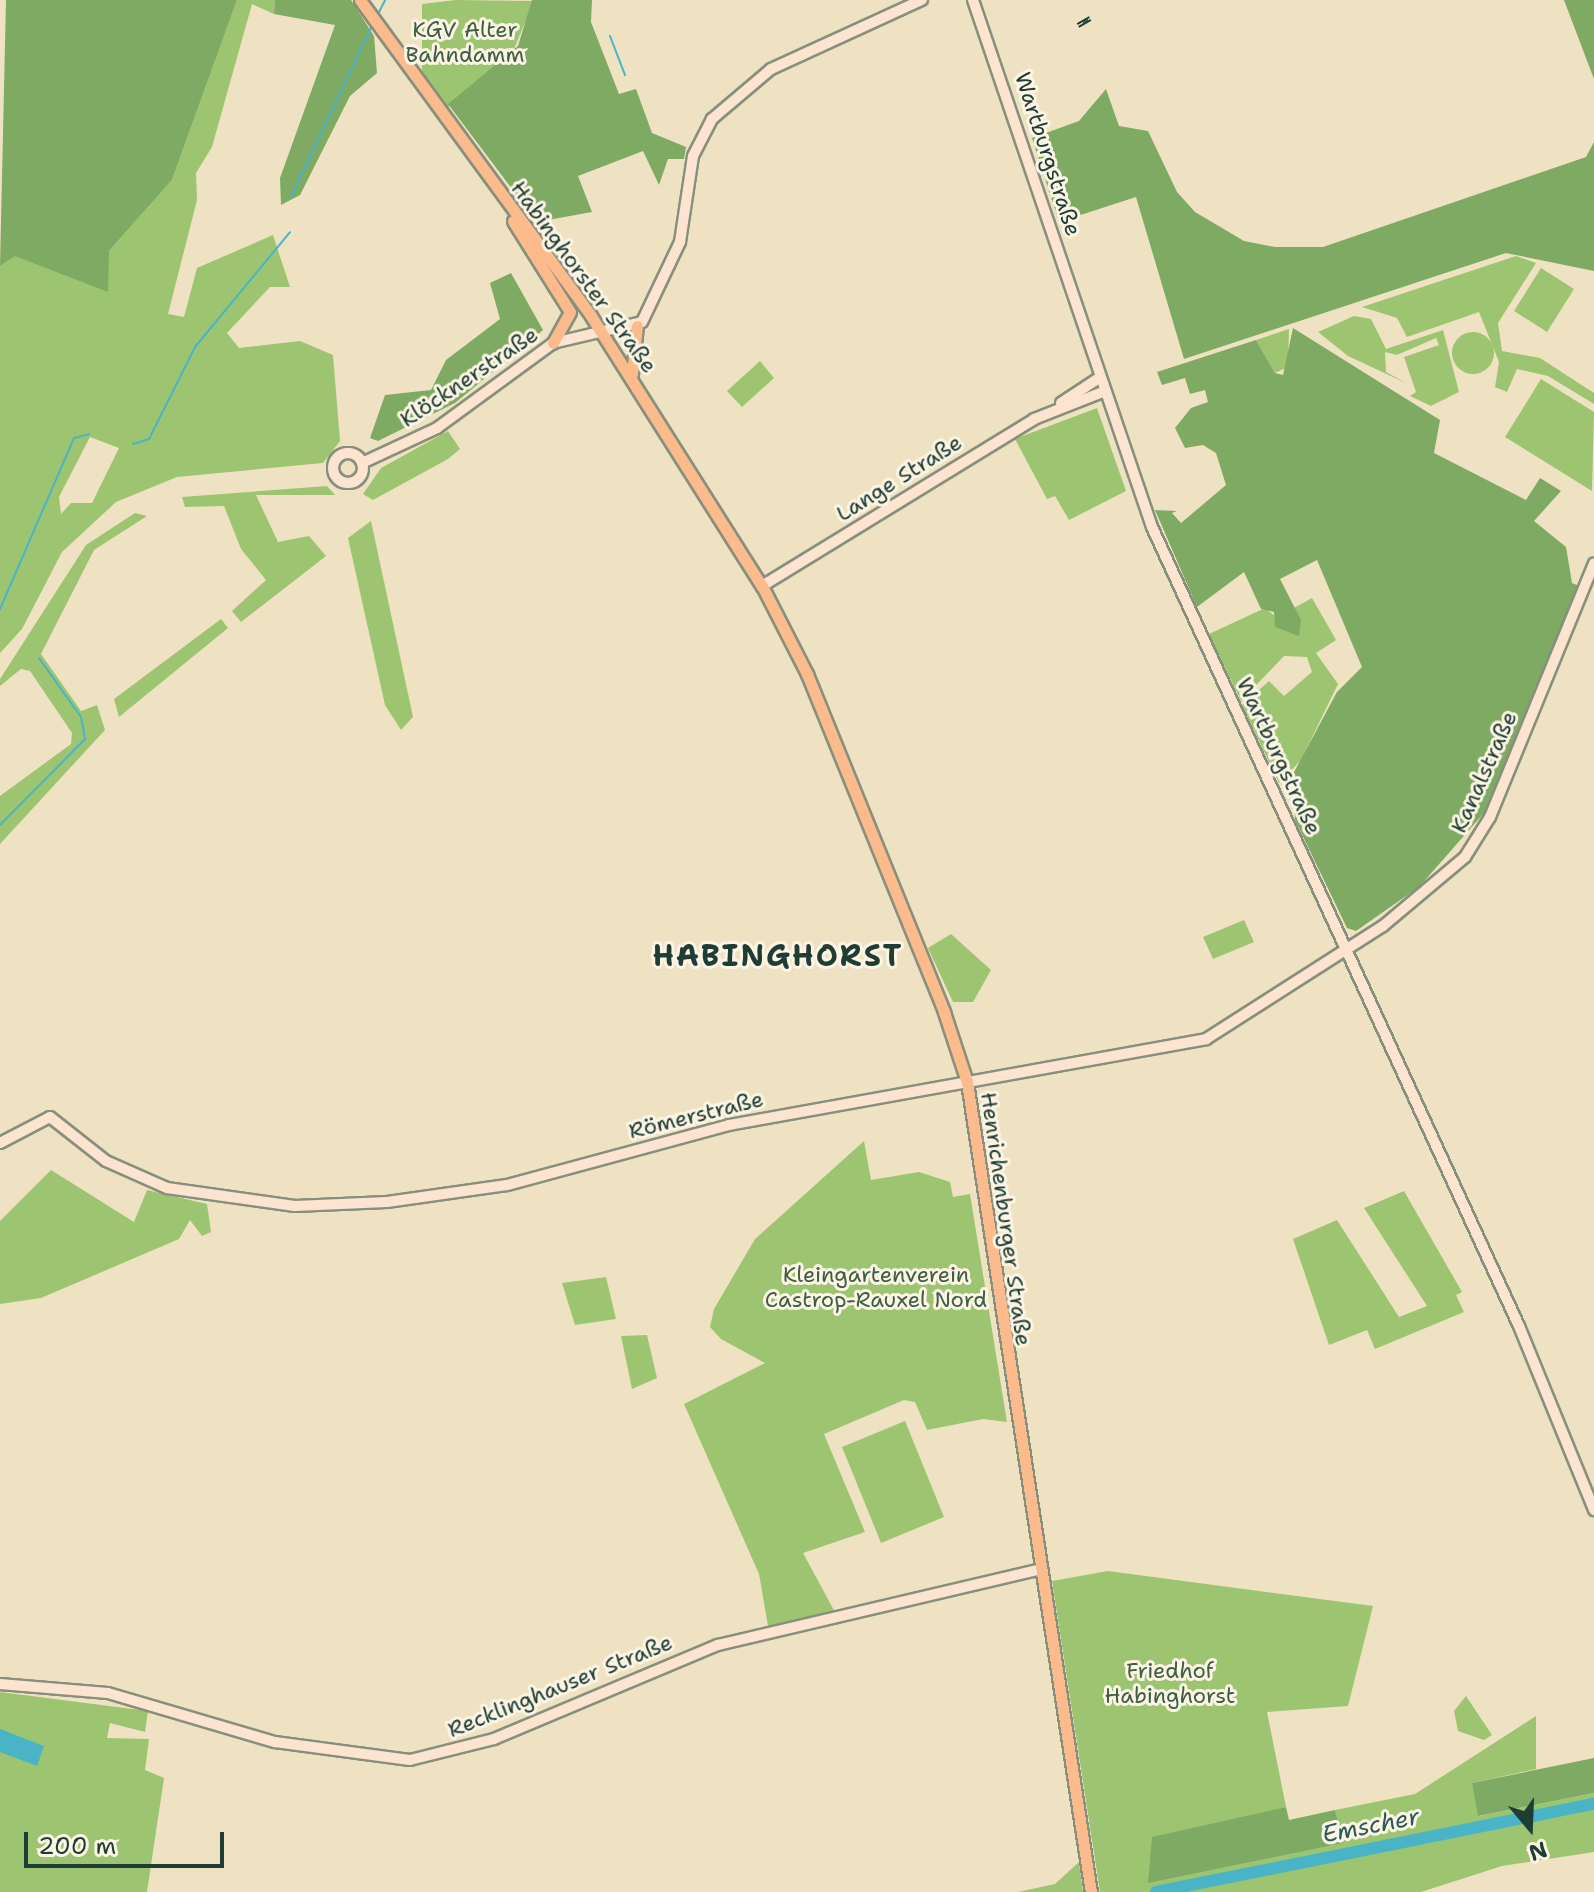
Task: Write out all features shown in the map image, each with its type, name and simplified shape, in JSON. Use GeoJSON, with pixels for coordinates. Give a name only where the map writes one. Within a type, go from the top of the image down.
{"type":"FeatureCollection","features":[{"type":"Feature","properties":{"kind":"main road","name":"Habinghorster Straße"},"geometry":{"type":"LineString","coordinates":[[360,0],[602,333],[762,586]]}},
{"type":"Feature","properties":{"kind":"main road"},"geometry":{"type":"LineString","coordinates":[[632,379],[637,326],[661,293],[684,229],[693,156],[720,109],[791,58],[922,0]]}},
{"type":"Feature","properties":{"kind":"main road","name":"Wartburgstraße"},"geometry":{"type":"LineString","coordinates":[[973,0],[1103,392],[1174,578],[1348,950],[1573,1446],[1594,1510]]}},
{"type":"Feature","properties":{"kind":"main road"},"geometry":{"type":"LineString","coordinates":[[493,185],[570,312],[553,343]]}},
{"type":"Feature","properties":{"kind":"main road","name":"Klöcknerstraße"},"geometry":{"type":"LineString","coordinates":[[362,463],[437,428],[553,343],[637,326]]}},
{"type":"Feature","properties":{"kind":"main road","name":"Lange Straße"},"geometry":{"type":"LineString","coordinates":[[762,586],[1058,407],[1099,378]]}},
{"type":"Feature","properties":{"kind":"main road","name":"Lange Straße"},"geometry":{"type":"LineString","coordinates":[[1058,407],[1103,392]]}},
{"type":"Feature","properties":{"kind":"main road","name":"Kanalstraße"},"geometry":{"type":"LineString","coordinates":[[1348,950],[1437,886],[1478,839],[1594,564]]}},
{"type":"Feature","properties":{"kind":"main road","name":"Henrichenburger Straße"},"geometry":{"type":"LineString","coordinates":[[762,586],[812,686],[967,1082],[1038,1570],[1091,1892]]}},
{"type":"Feature","properties":{"kind":"main road","name":"Römerstraße"},"geometry":{"type":"LineString","coordinates":[[0,1143],[50,1117],[106,1161],[156,1185],[245,1201],[347,1206],[507,1185],[729,1125],[1206,1039],[1348,950]]}},
{"type":"Feature","properties":{"kind":"main road","name":"Recklinghauser Straße"},"geometry":{"type":"LineString","coordinates":[[0,1684],[108,1693],[286,1745],[410,1760],[494,1739],[718,1645],[1038,1570]]}},
{"type":"Feature","properties":{"kind":"green space"},"geometry":{"type":"Polygon","coordinates":[[[6,0],[237,0],[172,180],[109,251],[108,292],[15,256],[0,266],[6,0]]]}},
{"type":"Feature","properties":{"kind":"green space"},"geometry":{"type":"Polygon","coordinates":[[[237,0],[275,0],[274,14],[252,4],[212,147],[196,173],[197,200],[168,314],[184,317],[197,268],[273,235],[290,287],[270,287],[227,333],[239,348],[300,341],[333,355],[340,441],[323,463],[177,477],[116,502],[62,552],[22,629],[0,653],[0,266],[14,256],[109,251],[172,180],[237,0]],[[90,437],[59,497],[61,514],[71,503],[92,503],[119,448],[90,437]]]}},
{"type":"Feature","properties":{"kind":"green space"},"geometry":{"type":"Polygon","coordinates":[[[275,0],[351,0],[374,36],[377,73],[350,96],[300,195],[281,205],[280,178],[335,25],[274,14],[275,0]]]}},
{"type":"Feature","properties":{"kind":"green space","name":"KGV Alter Bahndamm"},"geometry":{"type":"Polygon","coordinates":[[[456,0],[534,1],[509,61],[448,107],[422,71],[422,4],[456,0]]]}},
{"type":"Feature","properties":{"kind":"green space"},"geometry":{"type":"Polygon","coordinates":[[[532,0],[592,0],[591,22],[619,94],[636,89],[652,133],[686,147],[684,159],[668,159],[659,185],[643,151],[578,176],[592,212],[537,222],[448,104],[518,46],[532,0]]]}},
{"type":"Feature","properties":{"kind":"green space"},"geometry":{"type":"Polygon","coordinates":[[[1564,0],[1594,0],[1594,79],[1578,37],[1564,0]]]}},
{"type":"Feature","properties":{"kind":"green space"},"geometry":{"type":"Polygon","coordinates":[[[1106,89],[1119,126],[1148,131],[1177,192],[1195,212],[1244,241],[1275,247],[1323,247],[1586,157],[1594,142],[1594,271],[1506,253],[1184,359],[1136,197],[1059,222],[1032,138],[1079,121],[1106,89]]]}},
{"type":"Feature","properties":{"kind":"green space"},"geometry":{"type":"Polygon","coordinates":[[[1516,256],[1536,263],[1498,323],[1502,351],[1540,358],[1594,393],[1594,404],[1548,376],[1517,369],[1507,392],[1495,387],[1499,362],[1479,312],[1407,337],[1397,318],[1362,307],[1516,256]]]}},
{"type":"Feature","properties":{"kind":"green space"},"geometry":{"type":"Polygon","coordinates":[[[1541,268],[1574,289],[1547,332],[1514,311],[1541,268]]]}},
{"type":"Feature","properties":{"kind":"green space"},"geometry":{"type":"Polygon","coordinates":[[[511,273],[543,330],[455,403],[378,441],[370,438],[385,395],[431,390],[446,360],[500,319],[490,283],[511,273]]]}},
{"type":"Feature","properties":{"kind":"green space"},"geometry":{"type":"Polygon","coordinates":[[[1354,316],[1371,319],[1386,349],[1443,330],[1459,392],[1431,406],[1410,396],[1416,392],[1404,357],[1439,345],[1436,338],[1397,355],[1385,352],[1386,372],[1408,384],[1348,356],[1318,332],[1354,316]]]}},
{"type":"Feature","properties":{"kind":"green space"},"geometry":{"type":"Polygon","coordinates":[[[1293,328],[1440,420],[1434,453],[1526,500],[1540,478],[1561,491],[1534,521],[1566,547],[1572,583],[1579,586],[1484,813],[1419,887],[1356,931],[1347,928],[1295,820],[1293,774],[1337,692],[1362,667],[1317,560],[1280,579],[1301,620],[1299,636],[1275,627],[1274,612],[1261,609],[1244,572],[1197,607],[1155,510],[1177,511],[1172,513],[1181,523],[1226,485],[1216,453],[1203,445],[1185,448],[1175,428],[1191,408],[1208,402],[1205,390],[1190,394],[1185,378],[1162,385],[1157,372],[1256,340],[1275,373],[1283,375],[1293,328]]]}},
{"type":"Feature","properties":{"kind":"green space"},"geometry":{"type":"Polygon","coordinates":[[[1289,329],[1288,367],[1275,373],[1256,340],[1289,329]]]}},
{"type":"Feature","properties":{"kind":"green space"},"geometry":{"type":"Polygon","coordinates":[[[1473,332],[1488,338],[1494,353],[1488,368],[1473,374],[1458,368],[1452,353],[1458,338],[1473,332]]]}},
{"type":"Feature","properties":{"kind":"green space"},"geometry":{"type":"Polygon","coordinates":[[[760,361],[774,378],[742,407],[727,391],[760,361]]]}},
{"type":"Feature","properties":{"kind":"green space"},"geometry":{"type":"Polygon","coordinates":[[[1541,379],[1594,412],[1592,491],[1505,437],[1541,379]]]}},
{"type":"Feature","properties":{"kind":"green space"},"geometry":{"type":"Polygon","coordinates":[[[1097,408],[1126,491],[1069,520],[1055,496],[1047,499],[1015,439],[1097,408]]]}},
{"type":"Feature","properties":{"kind":"green space"},"geometry":{"type":"Polygon","coordinates":[[[448,431],[460,449],[448,459],[373,500],[363,494],[381,468],[448,431]]]}},
{"type":"Feature","properties":{"kind":"green space"},"geometry":{"type":"Polygon","coordinates":[[[327,486],[335,495],[256,495],[278,542],[309,536],[326,556],[241,622],[232,611],[266,580],[241,549],[224,506],[185,507],[182,497],[327,486]]]}},
{"type":"Feature","properties":{"kind":"green space"},"geometry":{"type":"Polygon","coordinates":[[[135,513],[147,516],[94,550],[41,654],[81,711],[97,705],[105,730],[0,844],[0,796],[71,744],[72,733],[30,671],[21,669],[0,686],[0,679],[86,545],[135,513]]]}},
{"type":"Feature","properties":{"kind":"green space"},"geometry":{"type":"Polygon","coordinates":[[[371,521],[413,717],[401,730],[385,705],[348,538],[371,521]]]}},
{"type":"Feature","properties":{"kind":"green space"},"geometry":{"type":"Polygon","coordinates":[[[1312,598],[1336,640],[1316,653],[1338,684],[1301,760],[1279,783],[1242,705],[1269,681],[1284,696],[1312,672],[1307,657],[1284,656],[1241,701],[1209,634],[1265,608],[1299,636],[1294,608],[1312,598]]]}},
{"type":"Feature","properties":{"kind":"green space"},"geometry":{"type":"Polygon","coordinates":[[[221,619],[228,628],[119,717],[114,699],[221,619]]]}},
{"type":"Feature","properties":{"kind":"green space"},"geometry":{"type":"Polygon","coordinates":[[[1244,920],[1254,942],[1213,959],[1203,937],[1244,920]]]}},
{"type":"Feature","properties":{"kind":"green space"},"geometry":{"type":"Polygon","coordinates":[[[951,934],[991,970],[973,1002],[953,1002],[928,948],[951,934]]]}},
{"type":"Feature","properties":{"kind":"green space","name":"Kleingartenverein Castrop-Rauxel Nord"},"geometry":{"type":"Polygon","coordinates":[[[864,1141],[871,1180],[919,1172],[950,1182],[953,1197],[970,1194],[1007,1422],[983,1419],[927,1430],[915,1402],[904,1400],[824,1434],[865,1532],[803,1553],[836,1614],[768,1626],[759,1574],[684,1404],[765,1363],[721,1339],[710,1327],[714,1309],[755,1239],[864,1141]]]}},
{"type":"Feature","properties":{"kind":"green space"},"geometry":{"type":"Polygon","coordinates":[[[51,1170],[134,1222],[147,1190],[207,1204],[211,1232],[202,1236],[190,1220],[179,1239],[41,1298],[0,1304],[0,1221],[51,1170]]]}},
{"type":"Feature","properties":{"kind":"green space"},"geometry":{"type":"Polygon","coordinates":[[[1404,1191],[1462,1292],[1456,1295],[1464,1312],[1375,1349],[1367,1330],[1329,1345],[1293,1239],[1337,1220],[1399,1317],[1427,1306],[1364,1208],[1404,1191]]]}},
{"type":"Feature","properties":{"kind":"green space"},"geometry":{"type":"Polygon","coordinates":[[[606,1277],[616,1319],[575,1325],[562,1283],[606,1277]]]}},
{"type":"Feature","properties":{"kind":"green space"},"geometry":{"type":"Polygon","coordinates":[[[647,1335],[657,1378],[632,1389],[621,1336],[647,1335]]]}},
{"type":"Feature","properties":{"kind":"green space"},"geometry":{"type":"Polygon","coordinates":[[[905,1421],[944,1517],[881,1543],[842,1447],[905,1421]]]}},
{"type":"Feature","properties":{"kind":"green space","name":"Friedhof Habinghorst"},"geometry":{"type":"Polygon","coordinates":[[[1108,1571],[1373,1606],[1348,1706],[1267,1712],[1286,1807],[1254,1815],[1342,1843],[1335,1810],[1415,1794],[1536,1716],[1536,1769],[1472,1783],[1479,1816],[1594,1793],[1594,1852],[1502,1866],[1421,1892],[1100,1892],[1052,1581],[1108,1571]]]}},
{"type":"Feature","properties":{"kind":"green space"},"geometry":{"type":"Polygon","coordinates":[[[0,1692],[148,1711],[145,1732],[110,1723],[107,1738],[149,1739],[145,1770],[164,1778],[147,1892],[0,1892],[0,1692]]]}},
{"type":"Feature","properties":{"kind":"green space"},"geometry":{"type":"Polygon","coordinates":[[[1466,1696],[1492,1735],[1484,1740],[1458,1731],[1454,1711],[1466,1696]]]}},
{"type":"Feature","properties":{"kind":"green space"},"geometry":{"type":"Polygon","coordinates":[[[1594,1758],[1594,1793],[1478,1816],[1472,1783],[1594,1758]]]}},
{"type":"Feature","properties":{"kind":"green space"},"geometry":{"type":"Polygon","coordinates":[[[1286,1807],[1289,1820],[1335,1810],[1343,1843],[1148,1883],[1152,1837],[1286,1807]]]}},
{"type":"Feature","properties":{"kind":"green space"},"geometry":{"type":"Polygon","coordinates":[[[1079,1862],[1083,1892],[1018,1892],[1055,1884],[1079,1862]]]}},
{"type":"Feature","properties":{"kind":"water"},"geometry":{"type":"Polygon","coordinates":[[[0,1729],[44,1746],[37,1766],[0,1752],[0,1729]]]}},
{"type":"Feature","properties":{"kind":"waterway"},"geometry":{"type":"LineString","coordinates":[[377,16],[385,0]]}},
{"type":"Feature","properties":{"kind":"waterway"},"geometry":{"type":"LineString","coordinates":[[291,197],[372,26]]}},
{"type":"Feature","properties":{"kind":"waterway"},"geometry":{"type":"LineString","coordinates":[[610,36],[625,75]]}},
{"type":"Feature","properties":{"kind":"waterway"},"geometry":{"type":"LineString","coordinates":[[133,444],[149,439],[195,347],[290,232]]}},
{"type":"Feature","properties":{"kind":"waterway"},"geometry":{"type":"LineString","coordinates":[[0,609],[74,438],[90,434]]}},
{"type":"Feature","properties":{"kind":"waterway"},"geometry":{"type":"LineString","coordinates":[[0,825],[85,739],[81,717],[39,658]]}},
{"type":"Feature","properties":{"kind":"waterway","name":"Emscher"},"geometry":{"type":"LineString","coordinates":[[1156,1892],[1594,1804]]}},
{"type":"Feature","properties":{"kind":"railway"},"geometry":{"type":"LineString","coordinates":[[1078,25],[1090,18]]}},
{"type":"Feature","properties":{"kind":"district","name":"HABINGHORST"},"geometry":{"type":"Point","coordinates":[778,956]}}]}
